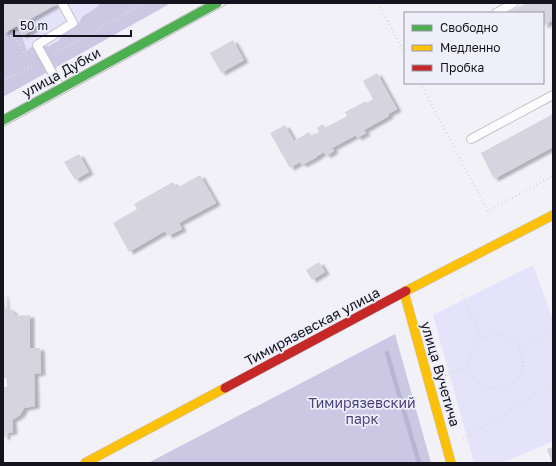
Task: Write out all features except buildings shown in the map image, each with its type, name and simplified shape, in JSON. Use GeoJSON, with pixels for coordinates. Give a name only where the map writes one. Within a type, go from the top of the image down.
{"type":"FeatureCollection","features":[{"type":"Feature","properties":{"kind":"main road","name":"улица Дубки"},"geometry":{"type":"LineString","coordinates":[[3,120],[217,3]]}},
{"type":"Feature","properties":{"kind":"main road","name":"Тимирязевская улица"},"geometry":{"type":"LineString","coordinates":[[85,463],[404,292],[553,215]]}},
{"type":"Feature","properties":{"kind":"main road","name":"улица Вучетича"},"geometry":{"type":"LineString","coordinates":[[404,292],[451,463]]}},
{"type":"Feature","properties":{"kind":"lane"},"geometry":{"type":"LineString","coordinates":[[61,89],[37,45],[73,23],[62,3]]}},
{"type":"Feature","properties":{"kind":"lane"},"geometry":{"type":"LineString","coordinates":[[498,12],[514,3]]}},
{"type":"Feature","properties":{"kind":"lane"},"geometry":{"type":"LineString","coordinates":[[471,139],[553,95]]}},
{"type":"Feature","properties":{"kind":"path"},"geometry":{"type":"LineString","coordinates":[[3,81],[144,3]]}},
{"type":"Feature","properties":{"kind":"path"},"geometry":{"type":"LineString","coordinates":[[378,3],[404,52]]}},
{"type":"Feature","properties":{"kind":"path"},"geometry":{"type":"LineString","coordinates":[[3,40],[14,34],[23,52],[37,45]]}},
{"type":"Feature","properties":{"kind":"path"},"geometry":{"type":"LineString","coordinates":[[421,84],[488,211],[553,176]]}},
{"type":"Feature","properties":{"kind":"path"},"geometry":{"type":"LineString","coordinates":[[462,294],[482,338]]}},
{"type":"Feature","properties":{"kind":"path"},"geometry":{"type":"LineString","coordinates":[[520,347],[553,333]]}},
{"type":"Feature","properties":{"kind":"path"},"geometry":{"type":"LineString","coordinates":[[492,335],[502,335],[512,339],[520,347],[523,357],[523,368],[519,378],[511,385],[501,389],[490,389],[481,384],[473,376],[469,366],[469,356],[474,346],[482,338],[492,335]]}},
{"type":"Feature","properties":{"kind":"path"},"geometry":{"type":"LineString","coordinates":[[444,376],[469,366]]}},
{"type":"Feature","properties":{"kind":"path"},"geometry":{"type":"LineString","coordinates":[[461,440],[553,384]]}},
{"type":"Feature","properties":{"kind":"path"},"geometry":{"type":"LineString","coordinates":[[3,459],[5,463]]}},
{"type":"Feature","properties":{"kind":"shaded area"},"geometry":{"type":"Polygon","coordinates":[[[3,3],[171,3],[3,97],[3,3]]]}},
{"type":"Feature","properties":{"kind":"shaded area"},"geometry":{"type":"Polygon","coordinates":[[[533,265],[553,320],[553,441],[502,463],[474,463],[433,315],[533,265]]]}},
{"type":"Feature","properties":{"kind":"green space"},"geometry":{"type":"Polygon","coordinates":[[[3,3],[57,4],[29,20],[22,36],[27,51],[31,47],[49,46],[58,41],[65,33],[78,24],[83,16],[101,3],[171,3],[3,97],[3,3]]]}},
{"type":"Feature","properties":{"kind":"green space","name":"Тимирязевский парк"},"geometry":{"type":"Polygon","coordinates":[[[395,334],[431,463],[148,463],[395,334]]]}},
{"type":"Feature","properties":{"kind":"waterway"},"geometry":{"type":"LineString","coordinates":[[387,353],[419,463]]}},
{"type":"Feature","properties":{"kind":"tram line"},"geometry":{"type":"LineString","coordinates":[[3,115],[206,3]]}},
{"type":"Feature","properties":{"kind":"tram line"},"geometry":{"type":"LineString","coordinates":[[3,127],[229,3]]}},
{"type":"Feature","properties":{"kind":"traffic: fast"},"geometry":{"type":"LineString","coordinates":[[3,120],[217,3]]}},
{"type":"Feature","properties":{"kind":"traffic: slow"},"geometry":{"type":"LineString","coordinates":[[406,291],[553,215]]}},
{"type":"Feature","properties":{"kind":"traffic: slow"},"geometry":{"type":"LineString","coordinates":[[404,292],[451,463]]}},
{"type":"Feature","properties":{"kind":"traffic: slow"},"geometry":{"type":"LineString","coordinates":[[85,463],[225,388]]}},
{"type":"Feature","properties":{"kind":"traffic: jam"},"geometry":{"type":"LineString","coordinates":[[225,388],[406,291]]}}]}
